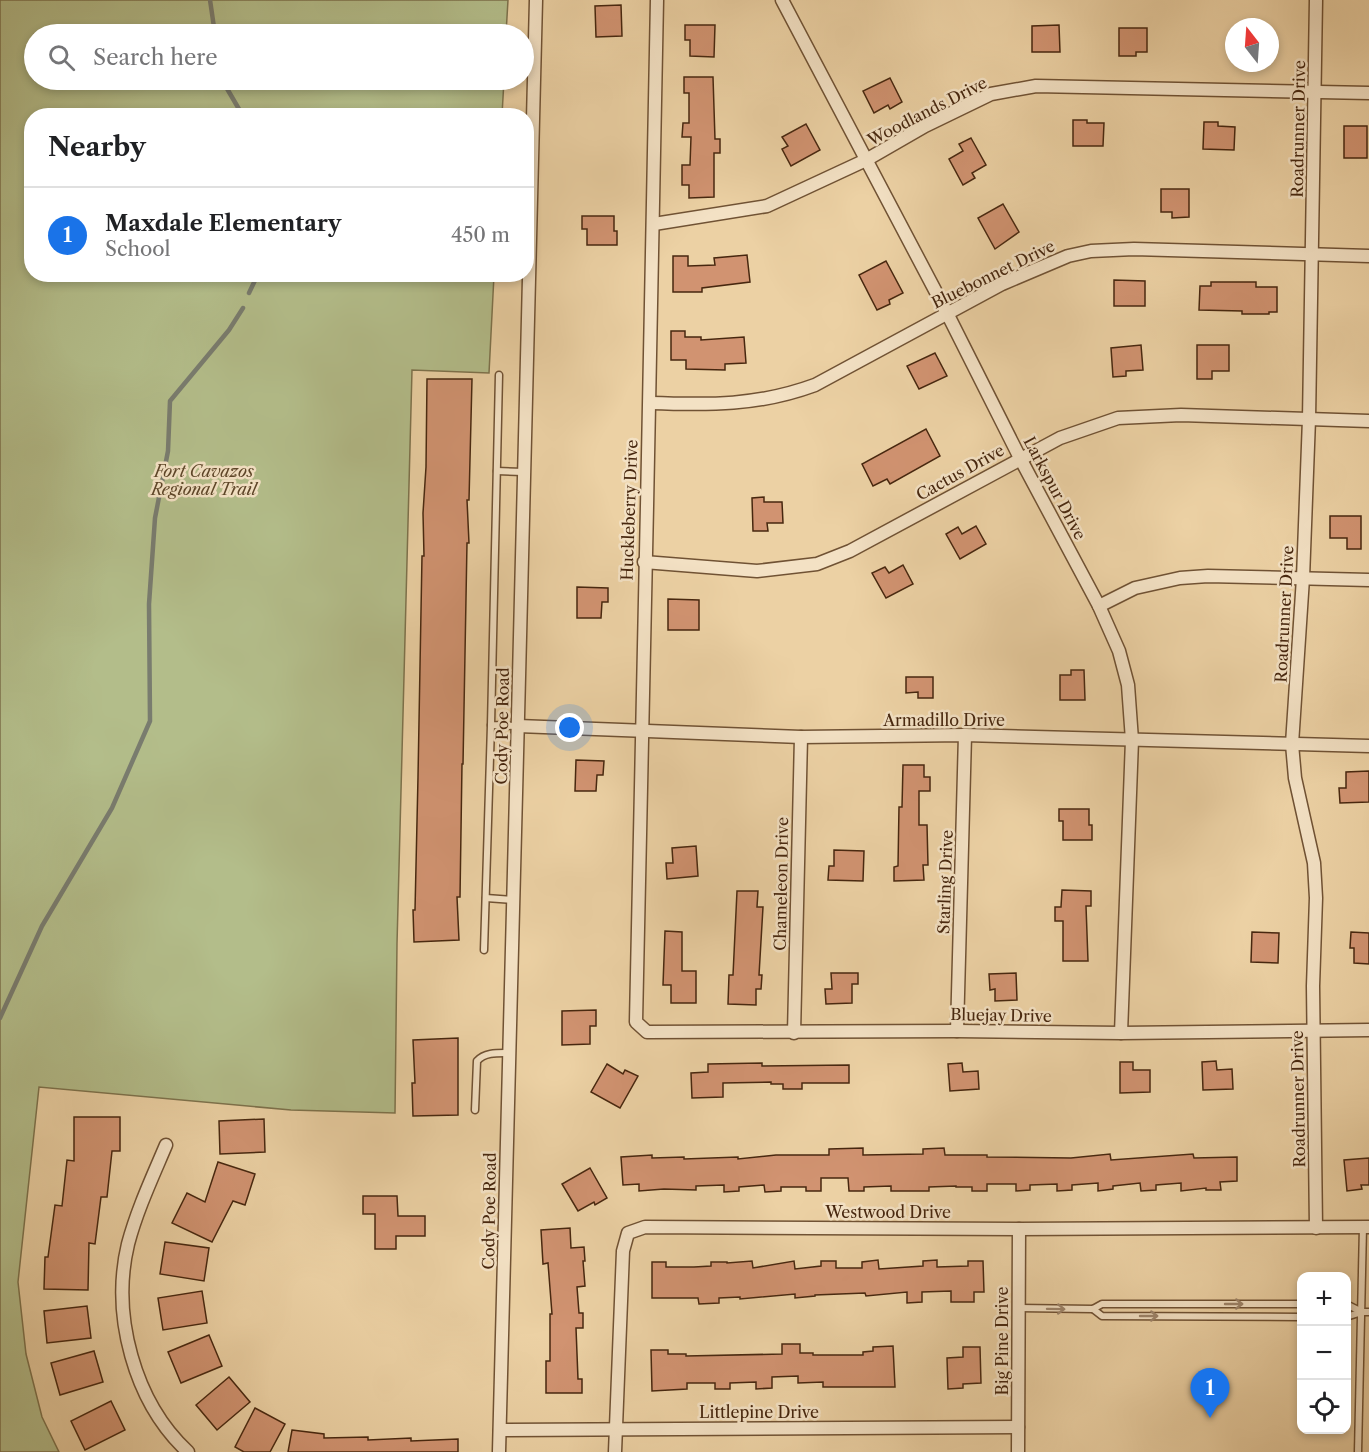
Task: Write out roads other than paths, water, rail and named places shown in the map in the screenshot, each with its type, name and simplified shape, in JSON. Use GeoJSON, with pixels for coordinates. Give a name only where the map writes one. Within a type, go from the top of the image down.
{"type":"FeatureCollection","features":[{"type":"Feature","properties":{"kind":"street","name":"Cody Poe Road"},"geometry":{"type":"LineString","coordinates":[[534,73],[536,0]]}},
{"type":"Feature","properties":{"kind":"street","name":"Huckleberry Drive"},"geometry":{"type":"LineString","coordinates":[[636,1022],[640,732],[650,403],[657,0]]}},
{"type":"Feature","properties":{"kind":"street","name":"Larkspur Drive"},"geometry":{"type":"LineString","coordinates":[[782,0],[1099,606],[1119,651],[1131,712],[1132,740],[1121,1033]]}},
{"type":"Feature","properties":{"kind":"street","name":"Roadrunner Drive"},"geometry":{"type":"LineString","coordinates":[[1316,0],[1309,419],[1303,578],[1292,744],[1295,778],[1314,863],[1316,898],[1313,1031],[1316,1228]]}},
{"type":"Feature","properties":{"kind":"street","name":"Woodlands Drive"},"geometry":{"type":"LineString","coordinates":[[654,224],[767,206],[866,159],[925,126],[991,94],[1035,86],[1369,93]]}},
{"type":"Feature","properties":{"kind":"street","name":"Cody Poe Road"},"geometry":{"type":"LineString","coordinates":[[533,108],[534,90]]}},
{"type":"Feature","properties":{"kind":"street","name":"Bluebonnet Drive"},"geometry":{"type":"LineString","coordinates":[[650,403],[711,405],[786,395],[815,385],[1027,272],[1068,256],[1091,251],[1134,249],[1369,256]]}},
{"type":"Feature","properties":{"kind":"street","name":"Cody Poe Road"},"geometry":{"type":"LineString","coordinates":[[499,1452],[528,282]]}},
{"type":"Feature","properties":{"kind":"street","name":"Cactus Drive"},"geometry":{"type":"LineString","coordinates":[[644,562],[757,571],[817,564],[850,552],[1060,438],[1118,418],[1181,415],[1369,421]]}},
{"type":"Feature","properties":{"kind":"street"},"geometry":{"type":"LineString","coordinates":[[1099,606],[1135,588],[1166,579],[1208,576],[1369,580]]}},
{"type":"Feature","properties":{"kind":"street","name":"Armadillo Drive"},"geometry":{"type":"LineString","coordinates":[[518,726],[801,737],[965,735],[1369,746]]}},
{"type":"Feature","properties":{"kind":"street","name":"Starling Drive"},"geometry":{"type":"LineString","coordinates":[[957,1031],[965,735]]}},
{"type":"Feature","properties":{"kind":"street","name":"Chameleon Drive"},"geometry":{"type":"LineString","coordinates":[[794,1033],[801,737]]}},
{"type":"Feature","properties":{"kind":"street","name":"Bluejay Drive"},"geometry":{"type":"LineString","coordinates":[[636,1022],[647,1032],[1121,1033],[1369,1030]]}},
{"type":"Feature","properties":{"kind":"street"},"geometry":{"type":"LineString","coordinates":[[166,1145],[130,1238],[123,1275],[123,1304],[128,1340],[138,1374],[163,1423],[188,1452]]}},
{"type":"Feature","properties":{"kind":"street","name":"Westwood Drive"},"geometry":{"type":"LineString","coordinates":[[615,1452],[623,1251],[628,1233],[635,1229],[657,1227],[1019,1229],[1366,1227]]}},
{"type":"Feature","properties":{"kind":"street","name":"Big Pine Drive"},"geometry":{"type":"LineString","coordinates":[[1018,1452],[1019,1229]]}},
{"type":"Feature","properties":{"kind":"street","name":"Littlepine Drive"},"geometry":{"type":"LineString","coordinates":[[500,1430],[1018,1427]]}},
{"type":"Feature","properties":{"kind":"lane"},"geometry":{"type":"LineString","coordinates":[[484,950],[498,375]]}},
{"type":"Feature","properties":{"kind":"lane"},"geometry":{"type":"LineString","coordinates":[[496,471],[523,472]]}},
{"type":"Feature","properties":{"kind":"lane"},"geometry":{"type":"LineString","coordinates":[[491,725],[518,726]]}},
{"type":"Feature","properties":{"kind":"lane"},"geometry":{"type":"LineString","coordinates":[[486,898],[514,900]]}},
{"type":"Feature","properties":{"kind":"lane"},"geometry":{"type":"LineString","coordinates":[[475,1110],[477,1061],[480,1057],[491,1053],[510,1053]]}},
{"type":"Feature","properties":{"kind":"lane"},"geometry":{"type":"LineString","coordinates":[[1358,1452],[1365,1312],[1366,1227]]}},
{"type":"Feature","properties":{"kind":"lane"},"geometry":{"type":"LineString","coordinates":[[1019,1308],[1093,1309],[1101,1304],[1297,1304]]}},
{"type":"Feature","properties":{"kind":"lane"},"geometry":{"type":"LineString","coordinates":[[1351,1306],[1365,1312]]}},
{"type":"Feature","properties":{"kind":"lane"},"geometry":{"type":"LineString","coordinates":[[1093,1309],[1102,1316],[1297,1317]]}},
{"type":"Feature","properties":{"kind":"waterway"},"geometry":{"type":"LineString","coordinates":[[210,0],[214,24]]}},
{"type":"Feature","properties":{"kind":"waterway"},"geometry":{"type":"LineString","coordinates":[[228,90],[238,108]]}},
{"type":"Feature","properties":{"kind":"waterway"},"geometry":{"type":"LineString","coordinates":[[249,293],[254,282]]}},
{"type":"Feature","properties":{"kind":"waterway"},"geometry":{"type":"LineString","coordinates":[[0,1018],[42,926],[112,808],[150,721],[149,604],[155,518],[168,451],[170,401],[229,330],[243,308]]}},
{"type":"Feature","properties":{"kind":"place","name":"Maxdale Elementary"},"geometry":{"type":"Point","coordinates":[1210,1418]}},
{"type":"Feature","properties":{"kind":"park label","name":"Fort Cavazos Regional Trail"},"geometry":{"type":"Point","coordinates":[204,480]}}]}
